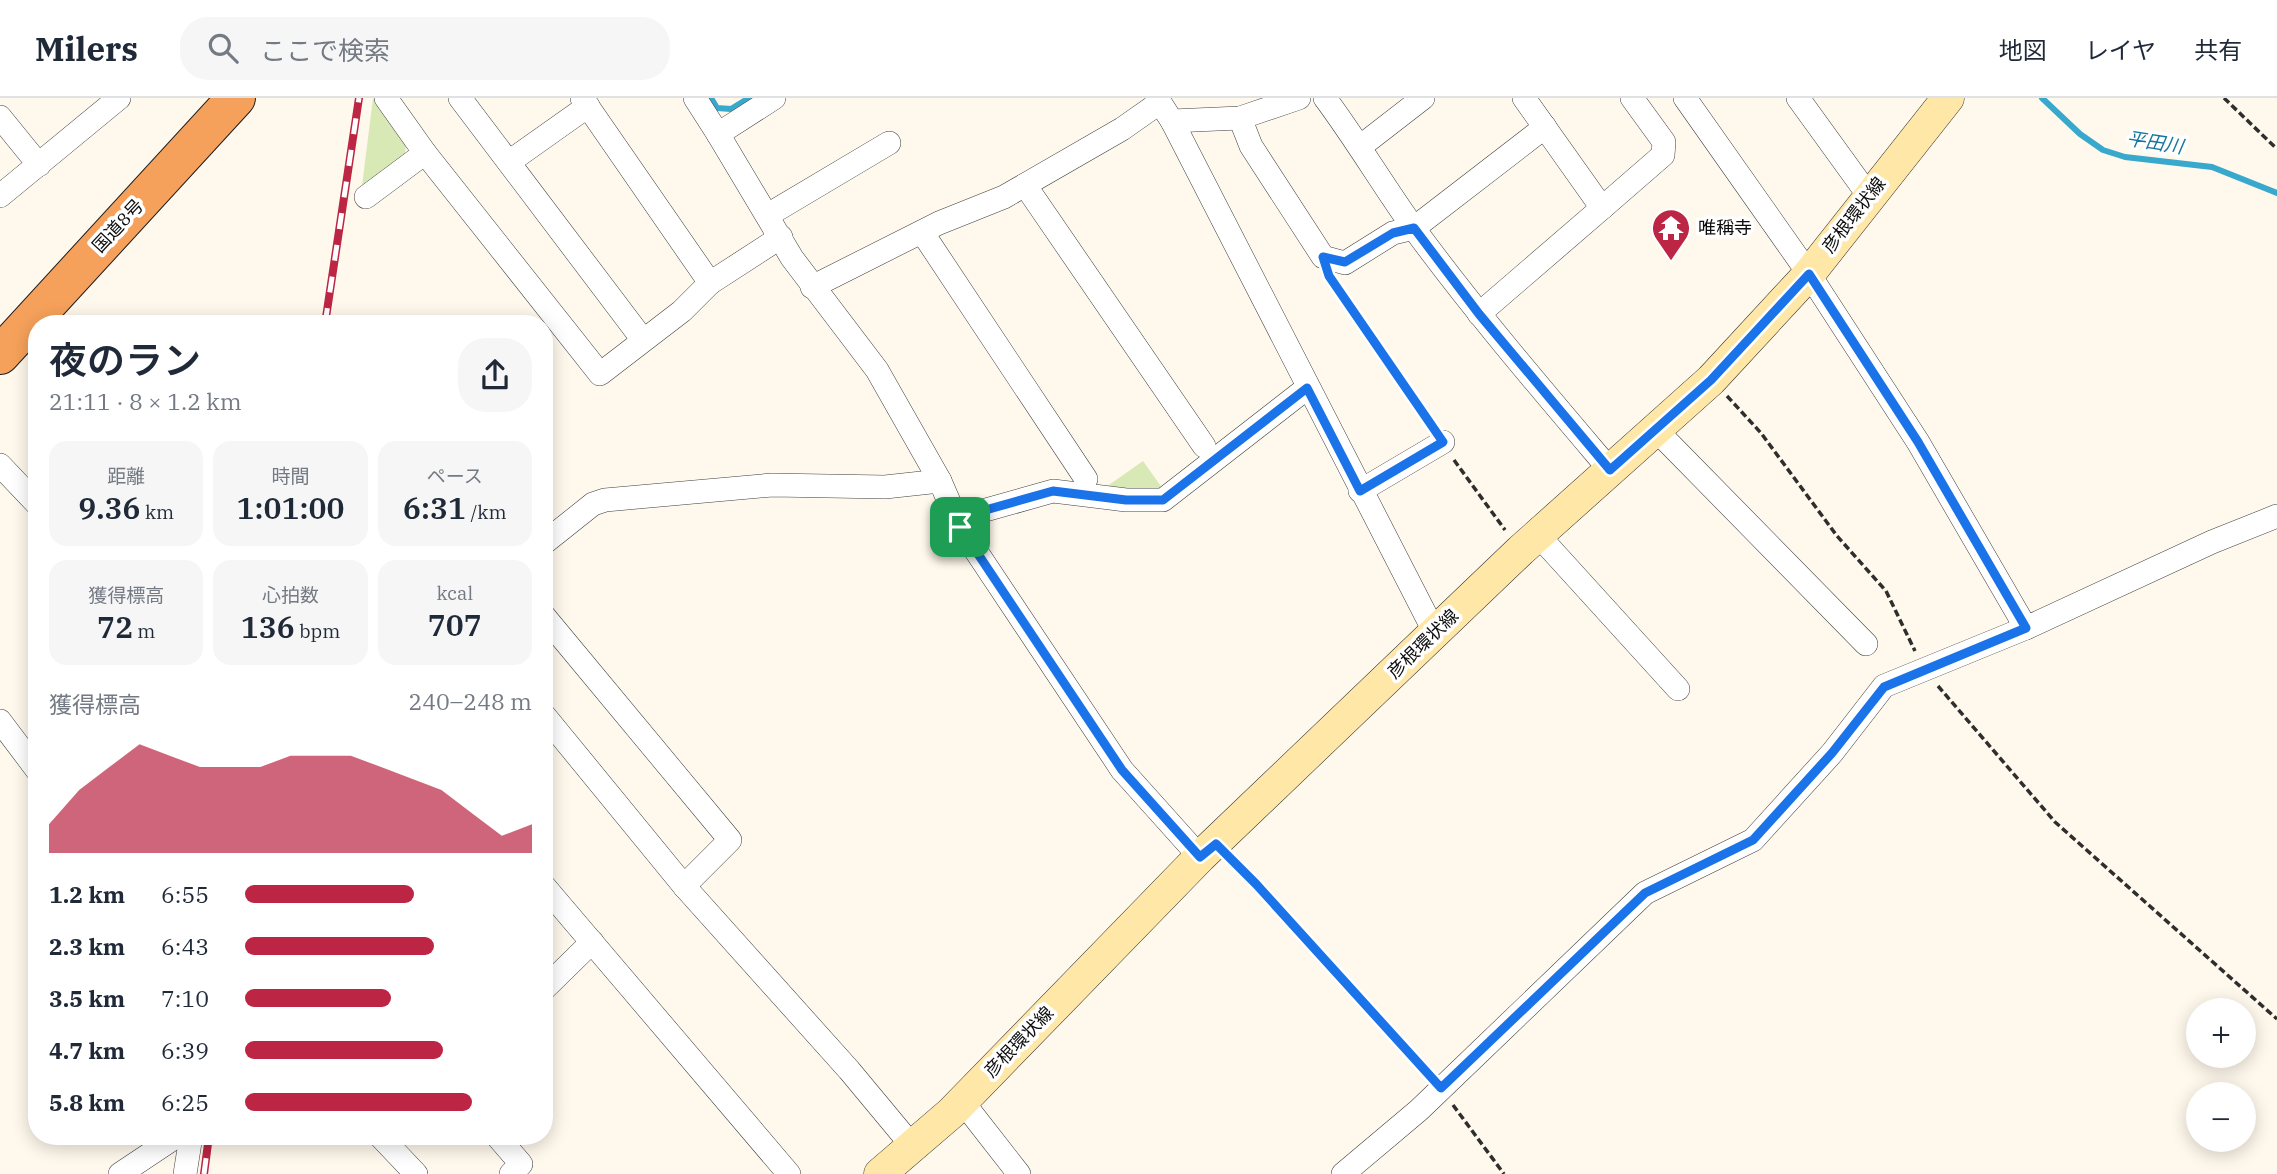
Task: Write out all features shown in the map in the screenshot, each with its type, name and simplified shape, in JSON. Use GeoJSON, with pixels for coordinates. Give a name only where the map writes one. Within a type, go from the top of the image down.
{"type":"FeatureCollection","features":[{"type":"Feature","properties":{"kind":"highway","name":"国道8号"},"geometry":{"type":"LineString","coordinates":[[37,315],[236,98]]}},
{"type":"Feature","properties":{"kind":"highway","name":"国道8号"},"geometry":{"type":"LineString","coordinates":[[0,355],[28,325]]}},
{"type":"Feature","properties":{"kind":"main road","name":"彦根環状線"},"geometry":{"type":"LineString","coordinates":[[880,1174],[962,1101],[1125,931],[1530,542],[1711,380],[1809,274],[1948,98]]}},
{"type":"Feature","properties":{"kind":"street"},"geometry":{"type":"LineString","coordinates":[[0,196],[119,98]]}},
{"type":"Feature","properties":{"kind":"street"},"geometry":{"type":"LineString","coordinates":[[386,98],[425,153],[600,373],[682,311],[710,283],[780,237]]}},
{"type":"Feature","properties":{"kind":"street"},"geometry":{"type":"LineString","coordinates":[[460,98],[643,340]]}},
{"type":"Feature","properties":{"kind":"street"},"geometry":{"type":"LineString","coordinates":[[695,98],[812,287],[877,370],[940,481],[960,527],[1122,770],[1208,851]]}},
{"type":"Feature","properties":{"kind":"street"},"geometry":{"type":"LineString","coordinates":[[718,134],[774,98]]}},
{"type":"Feature","properties":{"kind":"street"},"geometry":{"type":"LineString","coordinates":[[812,287],[922,232],[1004,197],[1162,108],[1240,118],[1299,98]]}},
{"type":"Feature","properties":{"kind":"street"},"geometry":{"type":"LineString","coordinates":[[1325,98],[1361,146],[1414,228],[1479,314],[1610,470]]}},
{"type":"Feature","properties":{"kind":"street"},"geometry":{"type":"LineString","coordinates":[[1361,146],[1423,98]]}},
{"type":"Feature","properties":{"kind":"street"},"geometry":{"type":"LineString","coordinates":[[1524,98],[1602,208]]}},
{"type":"Feature","properties":{"kind":"street"},"geometry":{"type":"LineString","coordinates":[[1479,314],[1663,155],[1664,142],[1632,98]]}},
{"type":"Feature","properties":{"kind":"street"},"geometry":{"type":"LineString","coordinates":[[1685,98],[1809,274],[1918,442],[2026,628]]}},
{"type":"Feature","properties":{"kind":"street"},"geometry":{"type":"LineString","coordinates":[[1798,98],[1869,196]]}},
{"type":"Feature","properties":{"kind":"street"},"geometry":{"type":"LineString","coordinates":[[509,162],[585,102],[710,283]]}},
{"type":"Feature","properties":{"kind":"street"},"geometry":{"type":"LineString","coordinates":[[1162,108],[1435,633]]}},
{"type":"Feature","properties":{"kind":"street"},"geometry":{"type":"LineString","coordinates":[[0,117],[39,165]]}},
{"type":"Feature","properties":{"kind":"street"},"geometry":{"type":"LineString","coordinates":[[1240,118],[1251,146],[1323,257],[1345,262],[1393,233],[1414,228],[1545,127]]}},
{"type":"Feature","properties":{"kind":"street"},"geometry":{"type":"LineString","coordinates":[[768,215],[889,143]]}},
{"type":"Feature","properties":{"kind":"street"},"geometry":{"type":"LineString","coordinates":[[366,197],[425,153]]}},
{"type":"Feature","properties":{"kind":"street"},"geometry":{"type":"LineString","coordinates":[[1025,185],[1204,446]]}},
{"type":"Feature","properties":{"kind":"street"},"geometry":{"type":"LineString","coordinates":[[922,232],[1086,479]]}},
{"type":"Feature","properties":{"kind":"street"},"geometry":{"type":"LineString","coordinates":[[960,527],[982,511],[1053,491],[1126,500],[1163,500],[1307,388]]}},
{"type":"Feature","properties":{"kind":"street"},"geometry":{"type":"LineString","coordinates":[[1656,430],[1866,644]]}},
{"type":"Feature","properties":{"kind":"street"},"geometry":{"type":"LineString","coordinates":[[1360,491],[1443,442]]}},
{"type":"Feature","properties":{"kind":"street"},"geometry":{"type":"LineString","coordinates":[[0,465],[28,493]]}},
{"type":"Feature","properties":{"kind":"street"},"geometry":{"type":"LineString","coordinates":[[553,535],[593,504],[605,500],[772,485],[885,488],[940,481]]}},
{"type":"Feature","properties":{"kind":"street"},"geometry":{"type":"LineString","coordinates":[[1343,1174],[1441,1088],[1645,893],[1753,840],[1832,753],[1884,687],[2026,628],[2212,542],[2277,516]]}},
{"type":"Feature","properties":{"kind":"street"},"geometry":{"type":"LineString","coordinates":[[1530,542],[1678,690]]}},
{"type":"Feature","properties":{"kind":"street"},"geometry":{"type":"LineString","coordinates":[[553,627],[730,841],[684,886]]}},
{"type":"Feature","properties":{"kind":"street"},"geometry":{"type":"LineString","coordinates":[[0,720],[28,758]]}},
{"type":"Feature","properties":{"kind":"street"},"geometry":{"type":"LineString","coordinates":[[553,726],[684,886],[849,1070],[913,1147]]}},
{"type":"Feature","properties":{"kind":"street"},"geometry":{"type":"LineString","coordinates":[[553,896],[789,1174]]}},
{"type":"Feature","properties":{"kind":"street"},"geometry":{"type":"LineString","coordinates":[[553,980],[592,942]]}},
{"type":"Feature","properties":{"kind":"street"},"geometry":{"type":"LineString","coordinates":[[962,1101],[1019,1174]]}},
{"type":"Feature","properties":{"kind":"street"},"geometry":{"type":"LineString","coordinates":[[120,1174],[164,1145]]}},
{"type":"Feature","properties":{"kind":"street"},"geometry":{"type":"LineString","coordinates":[[185,1174],[190,1145]]}},
{"type":"Feature","properties":{"kind":"street"},"geometry":{"type":"LineString","coordinates":[[389,1145],[416,1174]]}},
{"type":"Feature","properties":{"kind":"street"},"geometry":{"type":"LineString","coordinates":[[505,1145],[521,1164],[510,1174]]}},
{"type":"Feature","properties":{"kind":"path"},"geometry":{"type":"LineString","coordinates":[[2224,98],[2277,149]]}},
{"type":"Feature","properties":{"kind":"path"},"geometry":{"type":"LineString","coordinates":[[1323,257],[1329,276],[1443,442],[1465,479],[1530,542]]}},
{"type":"Feature","properties":{"kind":"path"},"geometry":{"type":"LineString","coordinates":[[1711,380],[1761,433],[1831,529],[1886,591],[1924,670],[2055,822],[2277,1019]]}},
{"type":"Feature","properties":{"kind":"path"},"geometry":{"type":"LineString","coordinates":[[1208,851],[1256,884],[1441,1088],[1504,1174]]}},
{"type":"Feature","properties":{"kind":"green space"},"geometry":{"type":"Polygon","coordinates":[[[373,98],[406,139],[405,159],[361,194],[373,98]]]}},
{"type":"Feature","properties":{"kind":"green space"},"geometry":{"type":"Polygon","coordinates":[[[1143,461],[1167,495],[1106,487],[1143,461]]]}},
{"type":"Feature","properties":{"kind":"waterway"},"geometry":{"type":"LineString","coordinates":[[711,98],[717,108],[731,109],[749,98]]}},
{"type":"Feature","properties":{"kind":"waterway","name":"平田川"},"geometry":{"type":"LineString","coordinates":[[2042,98],[2080,134],[2103,150],[2125,157],[2212,167],[2277,193]]}},
{"type":"Feature","properties":{"kind":"railway"},"geometry":{"type":"LineString","coordinates":[[326,315],[359,98]]}},
{"type":"Feature","properties":{"kind":"railway"},"geometry":{"type":"LineString","coordinates":[[204,1174],[208,1145]]}},
{"type":"Feature","properties":{"kind":"place","name":"唯稱寺"},"geometry":{"type":"Point","coordinates":[1671,262]}},
{"type":"Feature","properties":{"kind":"route"},"geometry":{"type":"LineString","coordinates":[[1414,228],[1479,314],[1610,470],[1711,380],[1809,274],[1918,442],[2026,628],[1884,687],[1832,753],[1753,840],[1645,893],[1441,1088],[1256,884],[1216,844],[1200,857],[1149,803],[1122,770],[960,527],[982,511],[1019,503],[1053,491],[1126,500],[1163,500],[1307,388],[1360,491],[1443,442],[1329,276],[1323,257],[1345,262],[1393,233],[1414,228]]}}]}
